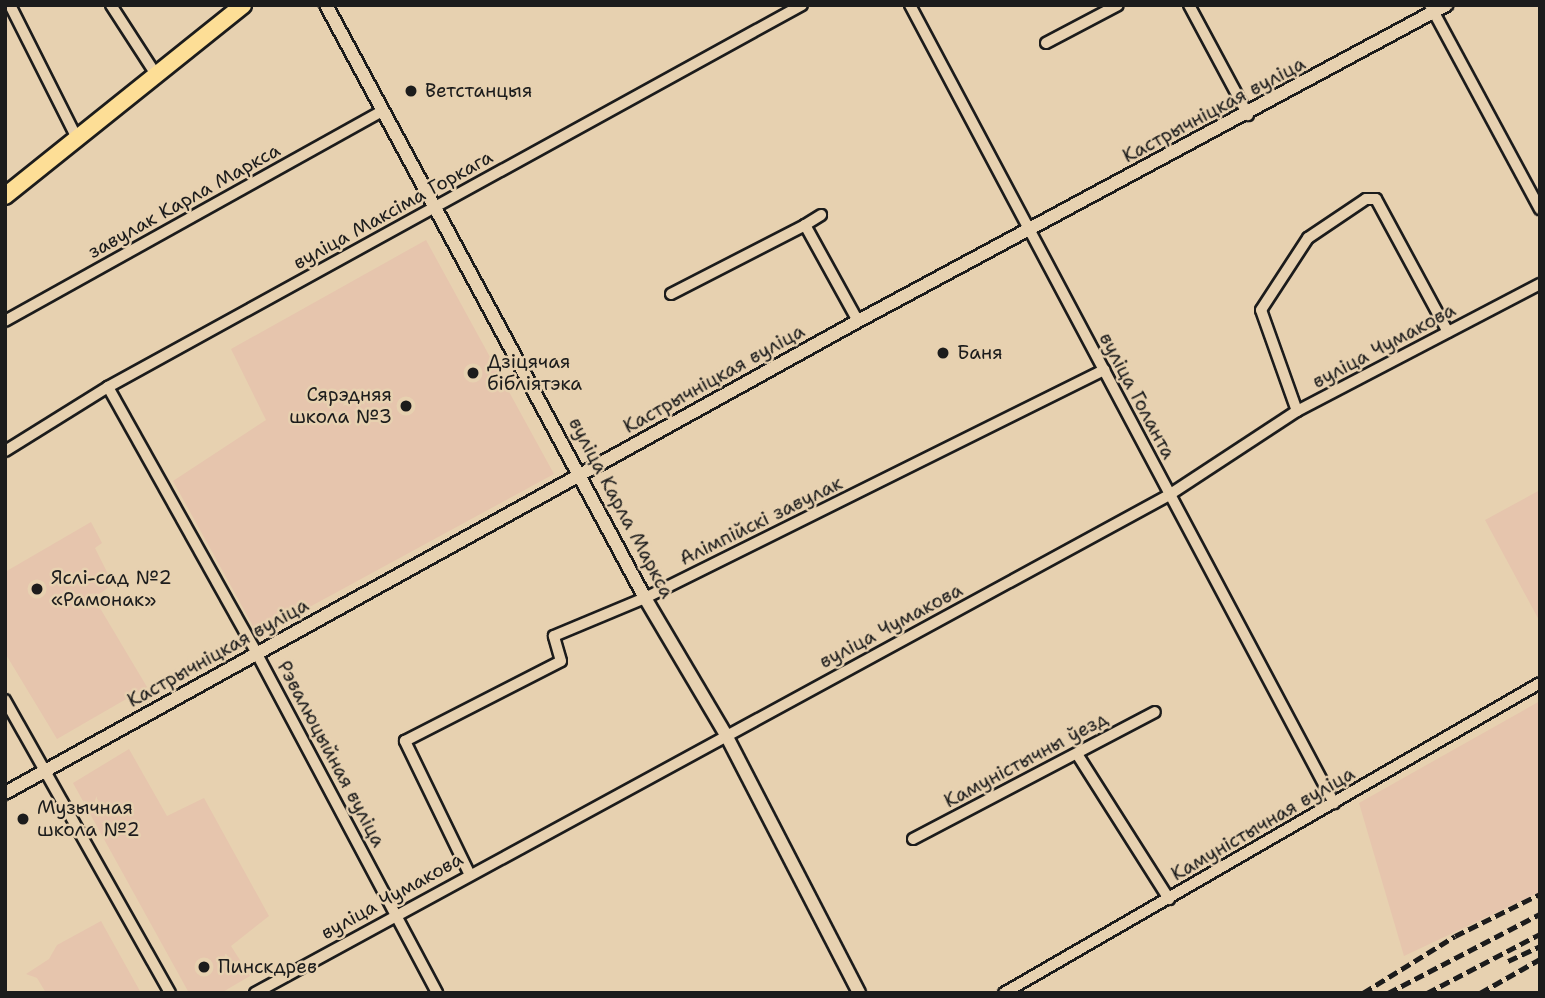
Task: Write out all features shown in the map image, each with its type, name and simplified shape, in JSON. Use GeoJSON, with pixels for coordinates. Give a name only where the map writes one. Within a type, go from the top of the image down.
{"type":"FeatureCollection","features":[{"type":"Feature","properties":{"kind":"main road"},"geometry":{"type":"LineString","coordinates":[[5,196],[243,5]]}},
{"type":"Feature","properties":{"kind":"street"},"geometry":{"type":"LineString","coordinates":[[10,5],[78,140]]}},
{"type":"Feature","properties":{"kind":"street"},"geometry":{"type":"LineString","coordinates":[[111,5],[157,76]]}},
{"type":"Feature","properties":{"kind":"street","name":"вуліца Карла Маркса"},"geometry":{"type":"LineString","coordinates":[[326,5],[381,112],[582,474],[645,598],[726,735],[859,993]]}},
{"type":"Feature","properties":{"kind":"street","name":"вуліца Максіма Горкага"},"geometry":{"type":"LineString","coordinates":[[5,451],[108,387],[802,5]]}},
{"type":"Feature","properties":{"kind":"street","name":"вуліца Голанта"},"geometry":{"type":"LineString","coordinates":[[910,5],[1026,231],[1104,370],[1334,803]]}},
{"type":"Feature","properties":{"kind":"street"},"geometry":{"type":"LineString","coordinates":[[1046,43],[1118,5]]}},
{"type":"Feature","properties":{"kind":"street"},"geometry":{"type":"LineString","coordinates":[[1189,5],[1248,115]]}},
{"type":"Feature","properties":{"kind":"street","name":"Кастрычніцкая вуліца"},"geometry":{"type":"LineString","coordinates":[[5,793],[858,321],[1248,115],[1432,9],[1446,5]]}},
{"type":"Feature","properties":{"kind":"street"},"geometry":{"type":"LineString","coordinates":[[1432,9],[1540,209]]}},
{"type":"Feature","properties":{"kind":"street","name":"завулак Карла Маркса"},"geometry":{"type":"LineString","coordinates":[[5,321],[381,112]]}},
{"type":"Feature","properties":{"kind":"street"},"geometry":{"type":"LineString","coordinates":[[1297,411],[1261,310],[1308,237],[1366,199],[1376,199],[1448,332]]}},
{"type":"Feature","properties":{"kind":"street"},"geometry":{"type":"LineString","coordinates":[[671,294],[821,215]]}},
{"type":"Feature","properties":{"kind":"street"},"geometry":{"type":"LineString","coordinates":[[805,225],[858,321]]}},
{"type":"Feature","properties":{"kind":"street","name":"вуліца Чумакова"},"geometry":{"type":"LineString","coordinates":[[255,993],[469,873],[1170,495],[1297,411],[1540,284]]}},
{"type":"Feature","properties":{"kind":"street","name":"Алімпійскі завулак"},"geometry":{"type":"LineString","coordinates":[[469,873],[405,741],[562,661],[554,636],[645,598],[1104,370]]}},
{"type":"Feature","properties":{"kind":"street","name":"Рэвалюцыйная вуліца"},"geometry":{"type":"LineString","coordinates":[[108,387],[257,654],[398,915],[437,993]]}},
{"type":"Feature","properties":{"kind":"street","name":"Камуністычная вуліца"},"geometry":{"type":"LineString","coordinates":[[1004,993],[1540,683]]}},
{"type":"Feature","properties":{"kind":"street"},"geometry":{"type":"LineString","coordinates":[[5,700],[170,993]]}},
{"type":"Feature","properties":{"kind":"street","name":"Камуністычны ўезд"},"geometry":{"type":"LineString","coordinates":[[914,839],[1155,712]]}},
{"type":"Feature","properties":{"kind":"street"},"geometry":{"type":"LineString","coordinates":[[1077,754],[1169,899]]}},
{"type":"Feature","properties":{"kind":"shaded area"},"geometry":{"type":"Polygon","coordinates":[[[426,240],[554,474],[258,635],[173,481],[266,420],[231,349],[426,240]]]}},
{"type":"Feature","properties":{"kind":"shaded area"},"geometry":{"type":"Polygon","coordinates":[[[1540,490],[1540,622],[1485,520],[1540,490]]]}},
{"type":"Feature","properties":{"kind":"shaded area"},"geometry":{"type":"Polygon","coordinates":[[[91,522],[102,543],[95,548],[113,584],[94,598],[147,687],[57,739],[5,653],[5,572],[91,522]]]}},
{"type":"Feature","properties":{"kind":"shaded area"},"geometry":{"type":"Polygon","coordinates":[[[1540,701],[1540,892],[1404,956],[1359,803],[1540,701]]]}},
{"type":"Feature","properties":{"kind":"shaded area"},"geometry":{"type":"Polygon","coordinates":[[[129,749],[167,816],[204,798],[269,916],[231,946],[250,976],[221,993],[189,993],[73,783],[129,749]]]}},
{"type":"Feature","properties":{"kind":"shaded area"},"geometry":{"type":"Polygon","coordinates":[[[101,921],[141,993],[46,993],[37,978],[26,974],[49,959],[57,945],[101,921]]]}},
{"type":"Feature","properties":{"kind":"railway"},"geometry":{"type":"LineString","coordinates":[[1363,993],[1455,936],[1540,894]]}},
{"type":"Feature","properties":{"kind":"railway"},"geometry":{"type":"LineString","coordinates":[[1388,993],[1540,914]]}},
{"type":"Feature","properties":{"kind":"railway"},"geometry":{"type":"LineString","coordinates":[[1427,993],[1540,934]]}},
{"type":"Feature","properties":{"kind":"railway"},"geometry":{"type":"LineString","coordinates":[[1508,961],[1540,946]]}},
{"type":"Feature","properties":{"kind":"railway"},"geometry":{"type":"LineString","coordinates":[[1480,993],[1540,959]]}},
{"type":"Feature","properties":{"kind":"place","name":"Ветстанцыя"},"geometry":{"type":"Point","coordinates":[411,91]}},
{"type":"Feature","properties":{"kind":"place","name":"Баня"},"geometry":{"type":"Point","coordinates":[943,353]}},
{"type":"Feature","properties":{"kind":"place","name":"Дзіцячая бібліятэка"},"geometry":{"type":"Point","coordinates":[473,373]}},
{"type":"Feature","properties":{"kind":"place","name":"Сярэдняя школа №3"},"geometry":{"type":"Point","coordinates":[406,406]}},
{"type":"Feature","properties":{"kind":"place","name":"Яслі-сад №2 «Рамонак»"},"geometry":{"type":"Point","coordinates":[37,589]}},
{"type":"Feature","properties":{"kind":"place","name":"Музычная школа №2"},"geometry":{"type":"Point","coordinates":[23,819]}},
{"type":"Feature","properties":{"kind":"place","name":"Пинскдрев"},"geometry":{"type":"Point","coordinates":[204,967]}}]}
